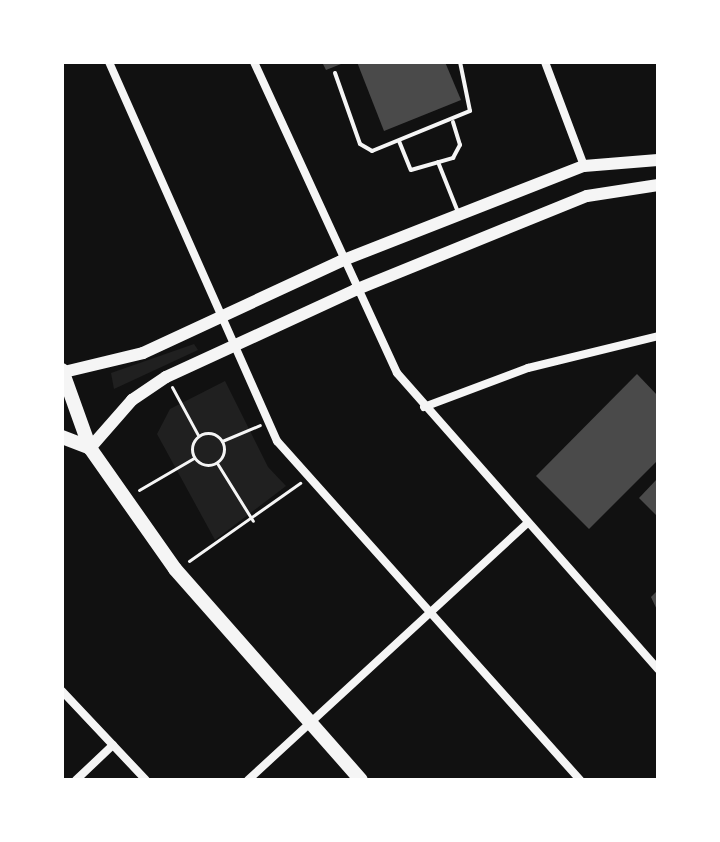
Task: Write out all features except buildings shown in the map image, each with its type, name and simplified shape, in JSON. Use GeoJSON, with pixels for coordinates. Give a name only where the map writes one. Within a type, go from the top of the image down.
{"type":"FeatureCollection","features":[{"type":"Feature","properties":{"kind":"main road"},"geometry":{"type":"LineString","coordinates":[[361,780],[175,569],[90,448],[63,371],[143,353],[341,261],[458,212],[584,166],[658,160]]}},
{"type":"Feature","properties":{"kind":"main road"},"geometry":{"type":"LineString","coordinates":[[90,448],[132,400],[166,377],[355,290],[587,196],[658,185]]}},
{"type":"Feature","properties":{"kind":"main road"},"geometry":{"type":"LineString","coordinates":[[62,437],[90,448]]}},
{"type":"Feature","properties":{"kind":"street"},"geometry":{"type":"LineString","coordinates":[[109,62],[265,423],[305,478],[580,780]]}},
{"type":"Feature","properties":{"kind":"street"},"geometry":{"type":"LineString","coordinates":[[254,62],[341,261],[389,360],[424,407],[658,669]]}},
{"type":"Feature","properties":{"kind":"street"},"geometry":{"type":"LineString","coordinates":[[545,62],[584,166]]}},
{"type":"Feature","properties":{"kind":"street"},"geometry":{"type":"LineString","coordinates":[[424,407],[528,368],[658,336]]}},
{"type":"Feature","properties":{"kind":"street"},"geometry":{"type":"LineString","coordinates":[[248,780],[526,524]]}},
{"type":"Feature","properties":{"kind":"street"},"geometry":{"type":"LineString","coordinates":[[62,691],[146,780]]}},
{"type":"Feature","properties":{"kind":"street"},"geometry":{"type":"LineString","coordinates":[[76,780],[113,745]]}},
{"type":"Feature","properties":{"kind":"lane"},"geometry":{"type":"LineString","coordinates":[[335,73],[360,144],[372,151],[453,121],[472,106],[460,62]]}},
{"type":"Feature","properties":{"kind":"lane"},"geometry":{"type":"LineString","coordinates":[[399,141],[408,169],[438,162],[460,150],[453,121]]}},
{"type":"Feature","properties":{"kind":"lane"},"geometry":{"type":"LineString","coordinates":[[438,162],[458,212]]}},
{"type":"Feature","properties":{"kind":"path"},"geometry":{"type":"LineString","coordinates":[[166,377],[198,435],[194,458]]}},
{"type":"Feature","properties":{"kind":"path"},"geometry":{"type":"LineString","coordinates":[[198,435],[222,441],[265,423]]}},
{"type":"Feature","properties":{"kind":"path"},"geometry":{"type":"LineString","coordinates":[[222,441],[217,463],[254,522]]}},
{"type":"Feature","properties":{"kind":"path"},"geometry":{"type":"LineString","coordinates":[[125,499],[194,458],[217,463]]}},
{"type":"Feature","properties":{"kind":"path"},"geometry":{"type":"LineString","coordinates":[[175,569],[254,522],[305,478]]}},
{"type":"Feature","properties":{"kind":"shaded area"},"geometry":{"type":"Polygon","coordinates":[[[194,344],[198,350],[114,389],[111,373],[194,344]]]}},
{"type":"Feature","properties":{"kind":"shaded area"},"geometry":{"type":"Polygon","coordinates":[[[225,381],[268,467],[286,486],[215,540],[157,434],[170,409],[225,381]]]}}]}
